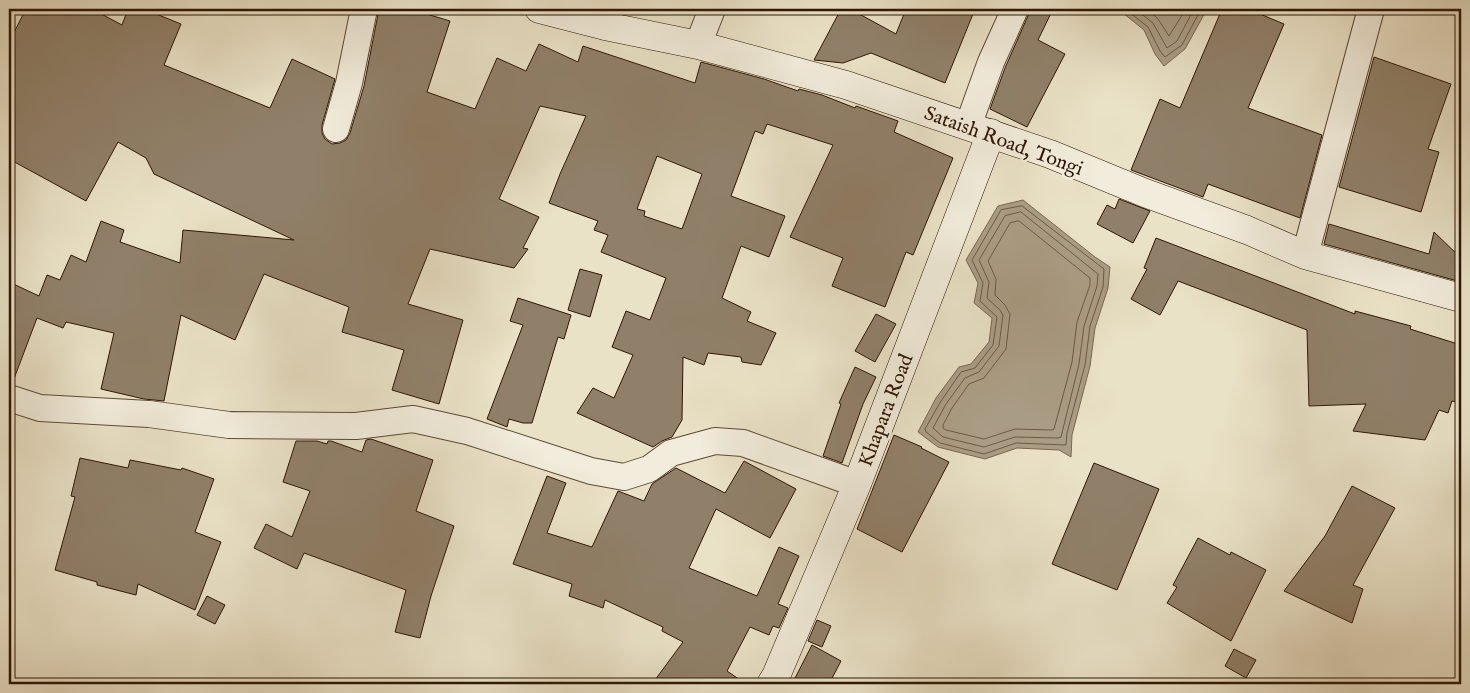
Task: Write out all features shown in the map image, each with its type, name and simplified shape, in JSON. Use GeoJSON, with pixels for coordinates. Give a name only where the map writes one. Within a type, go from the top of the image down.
{"type":"FeatureCollection","features":[{"type":"Feature","properties":{"kind":"street"},"geometry":{"type":"LineString","coordinates":[[336,129],[350,83],[364,9]]}},
{"type":"Feature","properties":{"kind":"street","name":"Sataish Road, Tongi"},"geometry":{"type":"LineString","coordinates":[[539,9],[605,26],[698,45],[846,85],[980,129],[1247,230],[1305,255],[1461,298]]}},
{"type":"Feature","properties":{"kind":"street"},"geometry":{"type":"LineString","coordinates":[[698,45],[712,9]]}},
{"type":"Feature","properties":{"kind":"street"},"geometry":{"type":"LineString","coordinates":[[980,129],[991,62],[1015,9]]}},
{"type":"Feature","properties":{"kind":"street"},"geometry":{"type":"LineString","coordinates":[[1305,255],[1371,9]]}},
{"type":"Feature","properties":{"kind":"street","name":"Khapara Road"},"geometry":{"type":"LineString","coordinates":[[771,684],[857,484],[980,129]]}},
{"type":"Feature","properties":{"kind":"street"},"geometry":{"type":"LineString","coordinates":[[9,398],[40,408],[149,414],[229,426],[356,426],[413,419],[467,431],[591,470],[624,476],[649,469],[671,453],[715,441],[743,443],[857,484]]}},
{"type":"Feature","properties":{"kind":"water"},"geometry":{"type":"Polygon","coordinates":[[[1118,9],[1207,9],[1185,49],[1164,66],[1155,54],[1144,30],[1118,9]]]}},
{"type":"Feature","properties":{"kind":"water"},"geometry":{"type":"Polygon","coordinates":[[[1023,200],[1110,267],[1108,288],[1095,328],[1090,366],[1072,435],[1071,457],[1059,450],[1017,448],[985,459],[938,447],[918,432],[936,398],[959,367],[971,364],[989,342],[992,318],[974,303],[978,283],[966,260],[998,206],[1023,200]]]}},
{"type":"Feature","properties":{"kind":"building"},"geometry":{"type":"Polygon","coordinates":[[[26,9],[92,9],[122,25],[128,9],[144,9],[181,24],[164,65],[270,108],[292,59],[335,79],[322,125],[322,133],[325,139],[332,144],[346,140],[350,133],[364,86],[379,9],[421,9],[420,12],[450,21],[427,92],[475,109],[497,58],[526,71],[539,44],[578,62],[583,46],[695,83],[701,62],[764,79],[798,91],[799,89],[822,95],[855,108],[856,106],[898,121],[894,132],[953,158],[913,255],[906,252],[885,307],[832,286],[843,258],[790,237],[833,145],[767,124],[763,134],[755,131],[731,196],[785,216],[769,257],[741,246],[722,298],[751,312],[747,321],[776,333],[761,365],[742,362],[741,357],[708,353],[704,365],[683,357],[682,420],[672,437],[653,447],[577,413],[593,388],[614,398],[633,355],[612,347],[626,311],[650,320],[666,278],[601,252],[608,235],[594,230],[598,221],[549,203],[586,116],[540,106],[499,199],[539,217],[523,248],[528,249],[514,268],[430,249],[408,304],[463,320],[439,404],[392,390],[404,350],[342,332],[349,307],[264,274],[235,340],[181,315],[164,401],[144,399],[101,389],[114,333],[66,322],[63,328],[37,318],[12,384],[9,383],[9,282],[39,296],[47,275],[60,280],[71,255],[86,262],[101,221],[124,230],[120,242],[180,263],[183,230],[294,240],[154,174],[146,158],[118,142],[86,201],[9,159],[9,42],[26,9]],[[657,156],[637,209],[645,211],[644,216],[682,229],[702,174],[657,156]]]}},
{"type":"Feature","properties":{"kind":"building"},"geometry":{"type":"Polygon","coordinates":[[[841,9],[850,9],[896,34],[906,9],[975,9],[945,83],[871,53],[843,63],[814,60],[841,9]]]}},
{"type":"Feature","properties":{"kind":"building"},"geometry":{"type":"Polygon","coordinates":[[[1031,9],[1053,9],[1038,40],[1065,54],[1027,127],[990,109],[1005,68],[1031,9]]]}},
{"type":"Feature","properties":{"kind":"building"},"geometry":{"type":"Polygon","coordinates":[[[1222,9],[1248,9],[1284,24],[1248,108],[1322,135],[1300,218],[1208,184],[1203,197],[1131,170],[1160,99],[1180,108],[1222,9]]]}},
{"type":"Feature","properties":{"kind":"building"},"geometry":{"type":"Polygon","coordinates":[[[1374,57],[1451,84],[1428,149],[1439,152],[1421,212],[1339,187],[1374,57]]]}},
{"type":"Feature","properties":{"kind":"building"},"geometry":{"type":"Polygon","coordinates":[[[1119,199],[1150,211],[1133,243],[1097,224],[1107,205],[1115,209],[1119,199]]]}},
{"type":"Feature","properties":{"kind":"building"},"geometry":{"type":"Polygon","coordinates":[[[1329,224],[1429,254],[1434,232],[1461,258],[1461,282],[1324,244],[1329,224]]]}},
{"type":"Feature","properties":{"kind":"building"},"geometry":{"type":"Polygon","coordinates":[[[1156,238],[1355,314],[1355,311],[1411,326],[1410,329],[1461,345],[1461,403],[1452,401],[1448,413],[1439,410],[1425,440],[1353,431],[1366,404],[1309,406],[1307,330],[1178,281],[1160,315],[1131,299],[1147,269],[1144,268],[1156,238]]]}},
{"type":"Feature","properties":{"kind":"building"},"geometry":{"type":"Polygon","coordinates":[[[580,269],[602,275],[590,317],[568,310],[580,269]]]}},
{"type":"Feature","properties":{"kind":"building"},"geometry":{"type":"Polygon","coordinates":[[[518,298],[571,315],[564,339],[558,337],[532,423],[523,423],[509,419],[507,427],[487,419],[523,325],[510,321],[518,298]]]}},
{"type":"Feature","properties":{"kind":"building"},"geometry":{"type":"Polygon","coordinates":[[[876,314],[896,324],[875,362],[855,351],[876,314]]]}},
{"type":"Feature","properties":{"kind":"building"},"geometry":{"type":"Polygon","coordinates":[[[855,367],[876,377],[863,404],[842,463],[823,456],[841,404],[839,403],[855,367]]]}},
{"type":"Feature","properties":{"kind":"building"},"geometry":{"type":"Polygon","coordinates":[[[894,435],[922,447],[949,462],[902,552],[857,529],[894,435]]]}},
{"type":"Feature","properties":{"kind":"building"},"geometry":{"type":"Polygon","coordinates":[[[371,439],[433,460],[416,511],[454,526],[431,596],[420,638],[395,632],[406,590],[304,553],[297,569],[254,548],[266,524],[292,537],[310,491],[283,482],[296,441],[317,441],[327,444],[328,441],[331,441],[362,452],[366,440],[371,439]]]}},
{"type":"Feature","properties":{"kind":"building"},"geometry":{"type":"Polygon","coordinates":[[[80,458],[128,468],[130,460],[181,470],[182,468],[214,479],[195,532],[221,542],[195,610],[138,584],[136,595],[97,585],[97,582],[55,570],[75,497],[71,496],[80,458]]]}},
{"type":"Feature","properties":{"kind":"building"},"geometry":{"type":"Polygon","coordinates":[[[744,461],[796,489],[770,538],[716,509],[689,568],[757,596],[779,547],[799,556],[778,604],[788,608],[779,628],[773,626],[769,635],[750,627],[727,671],[746,684],[652,684],[683,642],[662,631],[663,627],[605,600],[603,608],[569,596],[572,584],[513,564],[547,476],[566,483],[547,533],[592,547],[618,491],[644,501],[652,484],[676,468],[725,493],[744,461]]]}},
{"type":"Feature","properties":{"kind":"building"},"geometry":{"type":"Polygon","coordinates":[[[1094,463],[1159,489],[1117,590],[1052,564],[1094,463]]]}},
{"type":"Feature","properties":{"kind":"building"},"geometry":{"type":"Polygon","coordinates":[[[1352,486],[1395,508],[1353,585],[1363,589],[1352,623],[1284,591],[1325,536],[1352,486]]]}},
{"type":"Feature","properties":{"kind":"building"},"geometry":{"type":"Polygon","coordinates":[[[1198,538],[1230,555],[1231,552],[1266,570],[1231,641],[1167,603],[1177,587],[1173,585],[1198,538]]]}},
{"type":"Feature","properties":{"kind":"building"},"geometry":{"type":"Polygon","coordinates":[[[207,596],[225,605],[215,624],[197,615],[207,596]]]}},
{"type":"Feature","properties":{"kind":"building"},"geometry":{"type":"Polygon","coordinates":[[[817,620],[831,626],[822,647],[808,641],[817,620]]]}},
{"type":"Feature","properties":{"kind":"building"},"geometry":{"type":"Polygon","coordinates":[[[812,645],[841,661],[829,684],[792,684],[812,645]]]}},
{"type":"Feature","properties":{"kind":"building"},"geometry":{"type":"Polygon","coordinates":[[[1234,649],[1256,660],[1246,678],[1225,666],[1234,649]]]}}]}
